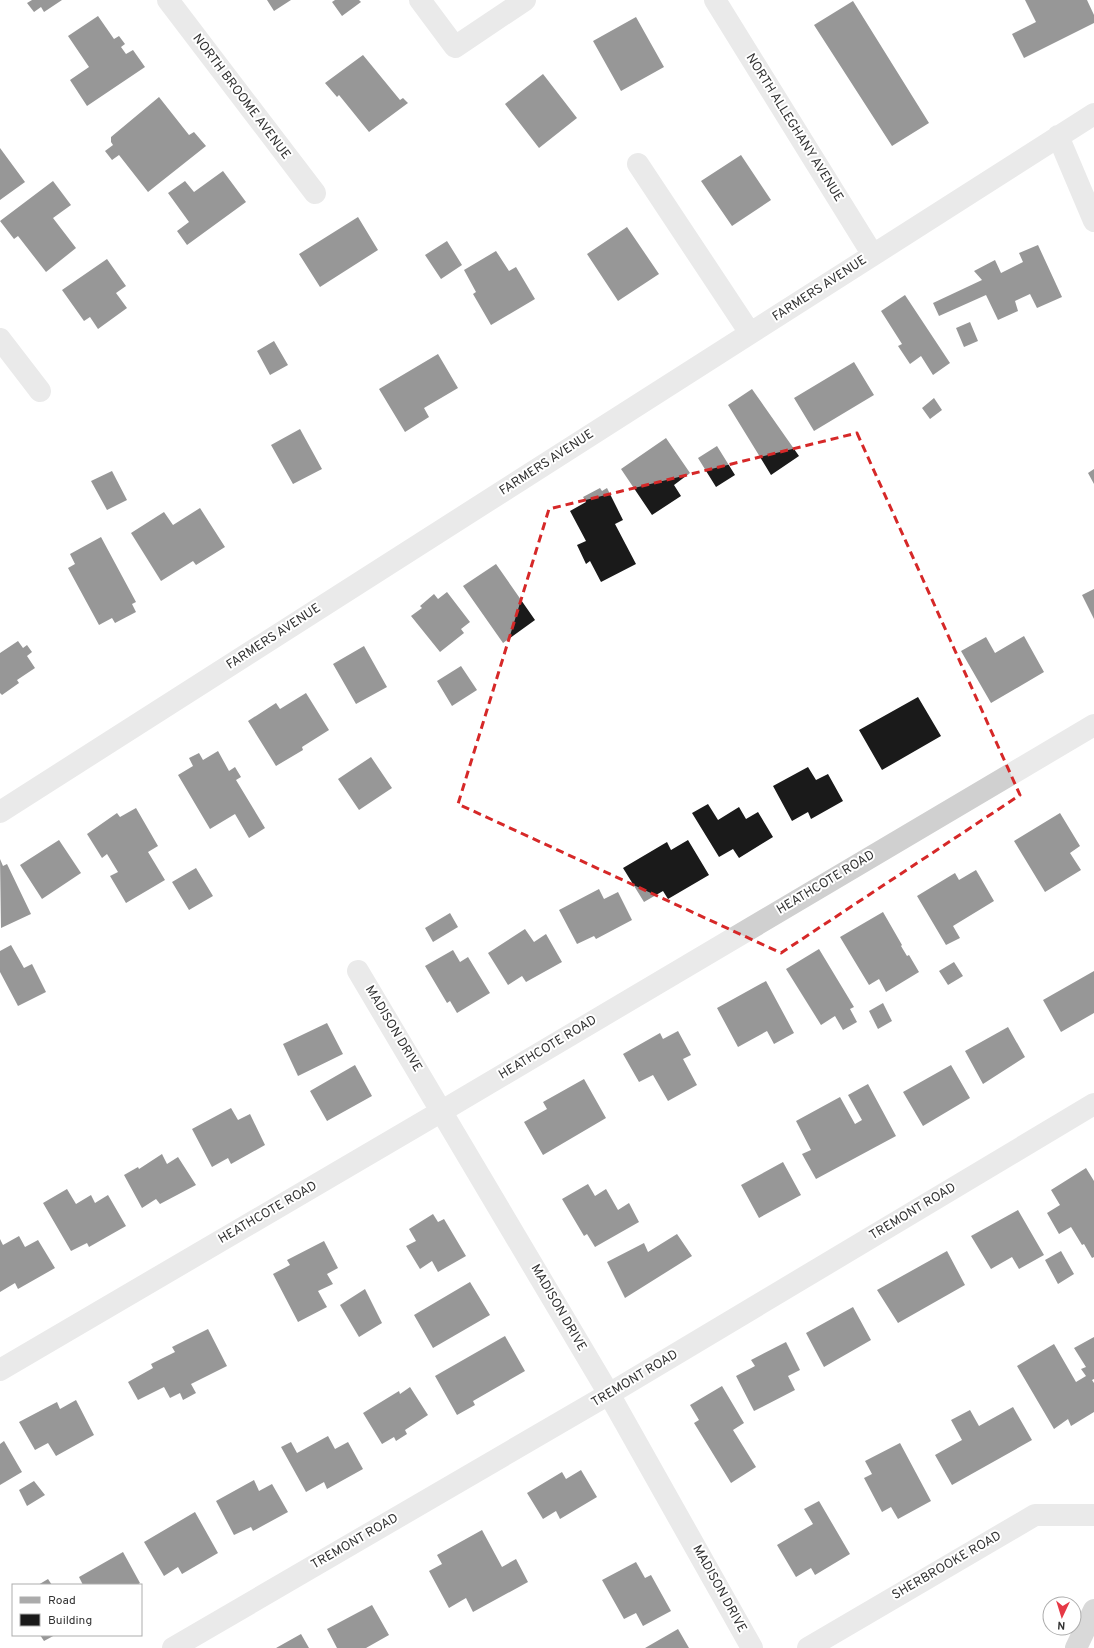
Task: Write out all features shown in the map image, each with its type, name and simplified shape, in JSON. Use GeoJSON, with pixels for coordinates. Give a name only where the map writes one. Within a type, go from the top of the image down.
{"type":"FeatureCollection","features":[{"type":"Feature","properties":{"kind":"main road"},"geometry":{"type":"LineString","coordinates":[[1076,1648],[1094,1610]]}},
{"type":"Feature","properties":{"kind":"street","name":"NORTH BROOME AVENUE"},"geometry":{"type":"LineString","coordinates":[[168,0],[315,193]]}},
{"type":"Feature","properties":{"kind":"street"},"geometry":{"type":"LineString","coordinates":[[420,0],[455,46],[525,0]]}},
{"type":"Feature","properties":{"kind":"street","name":"NORTH ALLEGHANY AVENUE"},"geometry":{"type":"LineString","coordinates":[[716,0],[873,255]]}},
{"type":"Feature","properties":{"kind":"street","name":"FARMERS AVENUE"},"geometry":{"type":"LineString","coordinates":[[0,812],[1094,114]]}},
{"type":"Feature","properties":{"kind":"street"},"geometry":{"type":"LineString","coordinates":[[1058,136],[1094,221]]}},
{"type":"Feature","properties":{"kind":"street"},"geometry":{"type":"LineString","coordinates":[[638,164],[750,334]]}},
{"type":"Feature","properties":{"kind":"street"},"geometry":{"type":"LineString","coordinates":[[0,339],[40,391]]}},
{"type":"Feature","properties":{"kind":"street","name":"HEATHCOTE ROAD"},"geometry":{"type":"LineString","coordinates":[[0,1370],[442,1111],[1094,725]]}},
{"type":"Feature","properties":{"kind":"street","name":"MADISON DRIVE"},"geometry":{"type":"LineString","coordinates":[[358,971],[609,1394],[752,1648]]}},
{"type":"Feature","properties":{"kind":"street","name":"TREMONT ROAD"},"geometry":{"type":"LineString","coordinates":[[173,1648],[609,1394],[1094,1104]]}},
{"type":"Feature","properties":{"kind":"street","name":"SHERBROOKE ROAD"},"geometry":{"type":"LineString","coordinates":[[808,1648],[1035,1514],[1094,1515]]}},
{"type":"Feature","properties":{"kind":"highlighted area"},"geometry":{"type":"Polygon","coordinates":[[[857,433],[1020,795],[781,953],[458,804],[549,509],[857,433]]]}},
{"type":"Feature","properties":{"kind":"building"},"geometry":{"type":"Polygon","coordinates":[[[32,0],[62,0],[44,12],[41,7],[34,12],[27,3],[32,0]]]}},
{"type":"Feature","properties":{"kind":"building"},"geometry":{"type":"Polygon","coordinates":[[[267,0],[291,0],[274,11],[267,0]]]}},
{"type":"Feature","properties":{"kind":"building"},"geometry":{"type":"Polygon","coordinates":[[[335,0],[359,0],[361,2],[342,16],[332,2],[335,0]]]}},
{"type":"Feature","properties":{"kind":"building"},"geometry":{"type":"Polygon","coordinates":[[[1025,0],[1087,0],[1094,15],[1094,23],[1024,58],[1012,34],[1036,22],[1025,0]]]}},
{"type":"Feature","properties":{"kind":"building"},"geometry":{"type":"Polygon","coordinates":[[[853,1],[929,123],[892,146],[814,25],[853,1]]]}},
{"type":"Feature","properties":{"kind":"building"},"geometry":{"type":"Polygon","coordinates":[[[98,16],[114,39],[119,36],[125,44],[121,47],[126,54],[133,50],[145,67],[87,106],[70,80],[89,67],[68,36],[98,16]]]}},
{"type":"Feature","properties":{"kind":"building"},"geometry":{"type":"Polygon","coordinates":[[[636,17],[664,67],[621,91],[593,41],[636,17]]]}},
{"type":"Feature","properties":{"kind":"building"},"geometry":{"type":"Polygon","coordinates":[[[363,55],[400,100],[403,98],[408,103],[369,132],[339,95],[337,97],[325,83],[363,55]]]}},
{"type":"Feature","properties":{"kind":"building"},"geometry":{"type":"Polygon","coordinates":[[[543,74],[577,118],[539,148],[505,104],[543,74]]]}},
{"type":"Feature","properties":{"kind":"building"},"geometry":{"type":"Polygon","coordinates":[[[159,97],[189,135],[194,132],[206,146],[148,192],[119,155],[112,160],[105,151],[113,145],[111,142],[111,137],[159,97]]]}},
{"type":"Feature","properties":{"kind":"building"},"geometry":{"type":"Polygon","coordinates":[[[0,148],[25,182],[0,200],[0,148]]]}},
{"type":"Feature","properties":{"kind":"building"},"geometry":{"type":"Polygon","coordinates":[[[741,155],[771,200],[732,226],[701,181],[741,155]]]}},
{"type":"Feature","properties":{"kind":"building"},"geometry":{"type":"Polygon","coordinates":[[[223,171],[246,202],[187,245],[177,231],[189,222],[168,193],[185,181],[194,192],[223,171]]]}},
{"type":"Feature","properties":{"kind":"building"},"geometry":{"type":"Polygon","coordinates":[[[53,181],[71,205],[53,218],[76,248],[46,272],[18,236],[14,239],[0,221],[53,181]]]}},
{"type":"Feature","properties":{"kind":"building"},"geometry":{"type":"Polygon","coordinates":[[[358,217],[378,250],[320,287],[299,254],[358,217]]]}},
{"type":"Feature","properties":{"kind":"building"},"geometry":{"type":"Polygon","coordinates":[[[627,227],[659,274],[618,301],[587,254],[627,227]]]}},
{"type":"Feature","properties":{"kind":"building"},"geometry":{"type":"Polygon","coordinates":[[[447,241],[462,265],[441,279],[425,255],[447,241]]]}},
{"type":"Feature","properties":{"kind":"building"},"geometry":{"type":"Polygon","coordinates":[[[1038,245],[1062,297],[1037,308],[1030,294],[1015,301],[1018,311],[998,320],[986,295],[939,316],[933,303],[982,280],[974,271],[995,260],[1001,273],[1023,262],[1019,253],[1038,245]]]}},
{"type":"Feature","properties":{"kind":"building"},"geometry":{"type":"Polygon","coordinates":[[[496,251],[509,271],[516,267],[535,299],[491,325],[473,294],[476,292],[464,270],[496,251]]]}},
{"type":"Feature","properties":{"kind":"building"},"geometry":{"type":"Polygon","coordinates":[[[107,259],[126,286],[116,293],[127,308],[98,329],[90,317],[84,321],[62,290],[107,259]]]}},
{"type":"Feature","properties":{"kind":"building"},"geometry":{"type":"Polygon","coordinates":[[[905,295],[950,363],[933,375],[921,356],[910,364],[898,346],[902,344],[881,311],[905,295]]]}},
{"type":"Feature","properties":{"kind":"building"},"geometry":{"type":"Polygon","coordinates":[[[970,322],[978,341],[964,347],[956,328],[970,322]]]}},
{"type":"Feature","properties":{"kind":"building"},"geometry":{"type":"Polygon","coordinates":[[[274,341],[288,365],[270,375],[257,351],[274,341]]]}},
{"type":"Feature","properties":{"kind":"building"},"geometry":{"type":"Polygon","coordinates":[[[438,354],[458,388],[424,408],[429,417],[405,432],[379,389],[438,354]]]}},
{"type":"Feature","properties":{"kind":"building"},"geometry":{"type":"Polygon","coordinates":[[[854,362],[874,395],[814,431],[794,398],[854,362]]]}},
{"type":"Feature","properties":{"kind":"building"},"geometry":{"type":"Polygon","coordinates":[[[752,389],[799,456],[771,475],[728,405],[752,389]]]}},
{"type":"Feature","properties":{"kind":"building"},"geometry":{"type":"Polygon","coordinates":[[[934,398],[942,410],[930,419],[922,408],[934,398]]]}},
{"type":"Feature","properties":{"kind":"building"},"geometry":{"type":"Polygon","coordinates":[[[300,429],[322,469],[293,484],[271,445],[300,429]]]}},
{"type":"Feature","properties":{"kind":"building"},"geometry":{"type":"Polygon","coordinates":[[[666,438],[690,473],[674,485],[681,496],[652,515],[621,469],[666,438]]]}},
{"type":"Feature","properties":{"kind":"building"},"geometry":{"type":"Polygon","coordinates":[[[717,446],[735,475],[716,487],[698,458],[717,446]]]}},
{"type":"Feature","properties":{"kind":"building"},"geometry":{"type":"Polygon","coordinates":[[[1094,469],[1094,484],[1088,473],[1094,469]]]}},
{"type":"Feature","properties":{"kind":"building"},"geometry":{"type":"Polygon","coordinates":[[[112,471],[127,500],[107,510],[91,481],[112,471]]]}},
{"type":"Feature","properties":{"kind":"building"},"geometry":{"type":"Polygon","coordinates":[[[600,488],[602,491],[607,488],[623,520],[615,524],[636,564],[601,582],[590,561],[586,564],[577,545],[586,541],[570,511],[586,502],[583,497],[600,488]]]}},
{"type":"Feature","properties":{"kind":"building"},"geometry":{"type":"Polygon","coordinates":[[[200,508],[225,547],[196,565],[193,561],[161,581],[131,533],[164,512],[173,525],[200,508]]]}},
{"type":"Feature","properties":{"kind":"building"},"geometry":{"type":"Polygon","coordinates":[[[101,537],[136,602],[132,604],[136,612],[115,623],[112,618],[99,625],[68,568],[75,564],[70,554],[101,537]]]}},
{"type":"Feature","properties":{"kind":"building"},"geometry":{"type":"Polygon","coordinates":[[[496,564],[535,620],[503,643],[463,586],[496,564]]]}},
{"type":"Feature","properties":{"kind":"building"},"geometry":{"type":"Polygon","coordinates":[[[1094,589],[1094,619],[1082,595],[1094,589]]]}},
{"type":"Feature","properties":{"kind":"building"},"geometry":{"type":"Polygon","coordinates":[[[447,592],[470,622],[461,629],[464,633],[440,652],[411,616],[422,608],[420,606],[434,594],[438,599],[447,592]]]}},
{"type":"Feature","properties":{"kind":"building"},"geometry":{"type":"Polygon","coordinates":[[[1024,636],[1044,672],[991,703],[961,651],[986,637],[995,653],[1024,636]]]}},
{"type":"Feature","properties":{"kind":"building"},"geometry":{"type":"Polygon","coordinates":[[[18,641],[23,648],[27,645],[32,652],[27,656],[35,668],[17,680],[19,683],[2,695],[0,693],[0,653],[18,641]]]}},
{"type":"Feature","properties":{"kind":"building"},"geometry":{"type":"Polygon","coordinates":[[[364,646],[387,687],[356,704],[333,664],[364,646]]]}},
{"type":"Feature","properties":{"kind":"building"},"geometry":{"type":"Polygon","coordinates":[[[461,666],[477,690],[452,706],[437,681],[461,666]]]}},
{"type":"Feature","properties":{"kind":"building"},"geometry":{"type":"Polygon","coordinates":[[[306,693],[329,730],[302,747],[303,750],[276,766],[248,721],[276,703],[280,709],[306,693]]]}},
{"type":"Feature","properties":{"kind":"building"},"geometry":{"type":"Polygon","coordinates":[[[918,697],[941,736],[882,770],[859,730],[918,697]]]}},
{"type":"Feature","properties":{"kind":"building"},"geometry":{"type":"Polygon","coordinates":[[[218,751],[229,771],[235,767],[241,777],[236,780],[265,828],[249,838],[235,814],[210,829],[178,775],[193,766],[189,758],[199,753],[203,760],[218,751]]]}},
{"type":"Feature","properties":{"kind":"building"},"geometry":{"type":"Polygon","coordinates":[[[371,757],[392,788],[359,810],[338,779],[371,757]]]}},
{"type":"Feature","properties":{"kind":"building"},"geometry":{"type":"Polygon","coordinates":[[[808,767],[816,780],[828,774],[843,801],[811,819],[808,812],[792,821],[773,786],[808,767]]]}},
{"type":"Feature","properties":{"kind":"building"},"geometry":{"type":"Polygon","coordinates":[[[708,804],[718,820],[739,807],[746,819],[758,812],[773,837],[739,858],[733,849],[719,857],[692,813],[708,804]]]}},
{"type":"Feature","properties":{"kind":"building"},"geometry":{"type":"Polygon","coordinates":[[[136,808],[158,846],[148,852],[165,880],[126,903],[110,876],[118,872],[107,854],[102,858],[87,834],[117,813],[120,817],[136,808]]]}},
{"type":"Feature","properties":{"kind":"building"},"geometry":{"type":"Polygon","coordinates":[[[1060,813],[1080,846],[1070,853],[1081,870],[1045,892],[1014,841],[1060,813]]]}},
{"type":"Feature","properties":{"kind":"building"},"geometry":{"type":"Polygon","coordinates":[[[59,840],[81,873],[42,899],[20,865],[59,840]]]}},
{"type":"Feature","properties":{"kind":"building"},"geometry":{"type":"Polygon","coordinates":[[[688,840],[709,875],[668,899],[663,891],[644,902],[623,868],[667,842],[671,850],[688,840]]]}},
{"type":"Feature","properties":{"kind":"building"},"geometry":{"type":"Polygon","coordinates":[[[0,859],[3,866],[7,864],[31,914],[1,928],[0,859]]]}},
{"type":"Feature","properties":{"kind":"building"},"geometry":{"type":"Polygon","coordinates":[[[196,868],[213,896],[189,910],[172,882],[196,868]]]}},
{"type":"Feature","properties":{"kind":"building"},"geometry":{"type":"Polygon","coordinates":[[[976,870],[994,901],[953,926],[960,938],[946,945],[917,896],[955,873],[959,880],[976,870]]]}},
{"type":"Feature","properties":{"kind":"building"},"geometry":{"type":"Polygon","coordinates":[[[599,889],[604,899],[618,892],[632,920],[596,939],[594,936],[577,944],[559,910],[599,889]]]}},
{"type":"Feature","properties":{"kind":"building"},"geometry":{"type":"Polygon","coordinates":[[[883,912],[907,956],[909,955],[919,972],[886,992],[879,979],[869,985],[840,937],[883,912]]]}},
{"type":"Feature","properties":{"kind":"building"},"geometry":{"type":"Polygon","coordinates":[[[450,913],[458,927],[433,942],[425,928],[450,913]]]}},
{"type":"Feature","properties":{"kind":"building"},"geometry":{"type":"Polygon","coordinates":[[[525,929],[534,942],[546,934],[562,962],[526,982],[522,976],[508,985],[488,953],[525,929]]]}},
{"type":"Feature","properties":{"kind":"building"},"geometry":{"type":"Polygon","coordinates":[[[11,945],[24,968],[32,964],[46,992],[18,1006],[0,972],[0,951],[11,945]]]}},
{"type":"Feature","properties":{"kind":"building"},"geometry":{"type":"Polygon","coordinates":[[[819,949],[854,1007],[850,1009],[857,1022],[843,1030],[835,1016],[821,1025],[786,969],[819,949]]]}},
{"type":"Feature","properties":{"kind":"building"},"geometry":{"type":"Polygon","coordinates":[[[453,950],[460,962],[468,957],[490,993],[457,1013],[450,1001],[447,1003],[425,966],[453,950]]]}},
{"type":"Feature","properties":{"kind":"building"},"geometry":{"type":"Polygon","coordinates":[[[954,962],[963,976],[948,985],[939,971],[954,962]]]}},
{"type":"Feature","properties":{"kind":"building"},"geometry":{"type":"Polygon","coordinates":[[[1094,971],[1094,1013],[1061,1032],[1043,1000],[1094,971]]]}},
{"type":"Feature","properties":{"kind":"building"},"geometry":{"type":"Polygon","coordinates":[[[766,981],[794,1033],[774,1044],[767,1031],[738,1047],[717,1008],[766,981]]]}},
{"type":"Feature","properties":{"kind":"building"},"geometry":{"type":"Polygon","coordinates":[[[883,1003],[892,1021],[878,1029],[869,1011],[883,1003]]]}},
{"type":"Feature","properties":{"kind":"building"},"geometry":{"type":"Polygon","coordinates":[[[327,1023],[343,1054],[298,1076],[283,1044],[327,1023]]]}},
{"type":"Feature","properties":{"kind":"building"},"geometry":{"type":"Polygon","coordinates":[[[1008,1027],[1025,1057],[983,1084],[965,1051],[1008,1027]]]}},
{"type":"Feature","properties":{"kind":"building"},"geometry":{"type":"Polygon","coordinates":[[[678,1031],[691,1055],[683,1059],[697,1085],[668,1101],[653,1075],[639,1082],[623,1054],[660,1033],[663,1039],[678,1031]]]}},
{"type":"Feature","properties":{"kind":"building"},"geometry":{"type":"Polygon","coordinates":[[[355,1065],[372,1096],[327,1121],[310,1091],[355,1065]]]}},
{"type":"Feature","properties":{"kind":"building"},"geometry":{"type":"Polygon","coordinates":[[[951,1065],[970,1098],[923,1126],[903,1092],[951,1065]]]}},
{"type":"Feature","properties":{"kind":"building"},"geometry":{"type":"Polygon","coordinates":[[[584,1079],[606,1118],[543,1155],[524,1122],[547,1109],[543,1102],[584,1079]]]}},
{"type":"Feature","properties":{"kind":"building"},"geometry":{"type":"Polygon","coordinates":[[[868,1084],[896,1136],[816,1179],[802,1154],[811,1150],[796,1121],[840,1097],[855,1124],[862,1120],[848,1095],[868,1084]]]}},
{"type":"Feature","properties":{"kind":"building"},"geometry":{"type":"Polygon","coordinates":[[[231,1108],[238,1120],[250,1114],[265,1145],[231,1164],[228,1158],[212,1167],[192,1129],[231,1108]]]}},
{"type":"Feature","properties":{"kind":"building"},"geometry":{"type":"Polygon","coordinates":[[[162,1154],[167,1164],[178,1157],[196,1185],[160,1204],[156,1199],[142,1208],[124,1175],[138,1167],[139,1169],[162,1154]]]}},
{"type":"Feature","properties":{"kind":"building"},"geometry":{"type":"Polygon","coordinates":[[[783,1162],[801,1195],[759,1218],[741,1185],[783,1162]]]}},
{"type":"Feature","properties":{"kind":"building"},"geometry":{"type":"Polygon","coordinates":[[[1086,1168],[1094,1181],[1094,1257],[1092,1258],[1084,1244],[1082,1245],[1071,1227],[1059,1234],[1047,1213],[1060,1205],[1051,1190],[1086,1168]]]}},
{"type":"Feature","properties":{"kind":"building"},"geometry":{"type":"Polygon","coordinates":[[[588,1184],[595,1196],[606,1189],[618,1210],[629,1203],[639,1222],[595,1247],[587,1234],[584,1236],[562,1199],[588,1184]]]}},
{"type":"Feature","properties":{"kind":"building"},"geometry":{"type":"Polygon","coordinates":[[[67,1189],[76,1204],[91,1195],[95,1203],[108,1195],[126,1226],[89,1247],[87,1243],[71,1251],[43,1203],[67,1189]]]}},
{"type":"Feature","properties":{"kind":"building"},"geometry":{"type":"Polygon","coordinates":[[[1018,1210],[1044,1255],[1019,1269],[1012,1257],[991,1269],[971,1236],[1018,1210]]]}},
{"type":"Feature","properties":{"kind":"building"},"geometry":{"type":"Polygon","coordinates":[[[433,1214],[438,1222],[444,1219],[466,1256],[438,1272],[432,1261],[420,1269],[406,1246],[416,1241],[409,1229],[433,1214]]]}},
{"type":"Feature","properties":{"kind":"building"},"geometry":{"type":"Polygon","coordinates":[[[677,1234],[692,1256],[625,1298],[607,1262],[644,1243],[648,1252],[677,1234]]]}},
{"type":"Feature","properties":{"kind":"building"},"geometry":{"type":"Polygon","coordinates":[[[19,1236],[25,1247],[38,1240],[55,1268],[18,1289],[15,1283],[0,1292],[0,1239],[3,1245],[19,1236]]]}},
{"type":"Feature","properties":{"kind":"building"},"geometry":{"type":"Polygon","coordinates":[[[324,1241],[338,1268],[327,1274],[333,1284],[318,1291],[327,1307],[298,1322],[273,1274],[290,1265],[287,1260],[324,1241]]]}},
{"type":"Feature","properties":{"kind":"building"},"geometry":{"type":"Polygon","coordinates":[[[947,1251],[965,1285],[898,1323],[877,1290],[947,1251]]]}},
{"type":"Feature","properties":{"kind":"building"},"geometry":{"type":"Polygon","coordinates":[[[1061,1251],[1074,1274],[1058,1284],[1045,1260],[1061,1251]]]}},
{"type":"Feature","properties":{"kind":"building"},"geometry":{"type":"Polygon","coordinates":[[[470,1282],[490,1315],[433,1348],[414,1315],[470,1282]]]}},
{"type":"Feature","properties":{"kind":"building"},"geometry":{"type":"Polygon","coordinates":[[[365,1289],[382,1323],[359,1337],[340,1305],[365,1289]]]}},
{"type":"Feature","properties":{"kind":"building"},"geometry":{"type":"Polygon","coordinates":[[[853,1307],[871,1340],[824,1367],[806,1333],[853,1307]]]}},
{"type":"Feature","properties":{"kind":"building"},"geometry":{"type":"Polygon","coordinates":[[[208,1329],[227,1366],[191,1384],[196,1393],[183,1400],[180,1393],[170,1398],[164,1387],[138,1400],[128,1382],[153,1368],[151,1364],[175,1352],[172,1347],[208,1329]]]}},
{"type":"Feature","properties":{"kind":"building"},"geometry":{"type":"Polygon","coordinates":[[[505,1336],[525,1371],[473,1401],[475,1405],[457,1415],[435,1376],[505,1336]]]}},
{"type":"Feature","properties":{"kind":"building"},"geometry":{"type":"Polygon","coordinates":[[[1094,1337],[1094,1379],[1092,1380],[1094,1383],[1094,1412],[1071,1426],[1068,1419],[1054,1429],[1017,1366],[1054,1344],[1076,1382],[1086,1376],[1081,1369],[1086,1367],[1074,1348],[1094,1337]]]}},
{"type":"Feature","properties":{"kind":"building"},"geometry":{"type":"Polygon","coordinates":[[[786,1342],[800,1370],[788,1376],[795,1390],[754,1411],[736,1376],[755,1366],[751,1360],[786,1342]]]}},
{"type":"Feature","properties":{"kind":"building"},"geometry":{"type":"Polygon","coordinates":[[[722,1386],[744,1423],[733,1430],[756,1467],[731,1483],[694,1423],[699,1420],[690,1405],[722,1386]]]}},
{"type":"Feature","properties":{"kind":"building"},"geometry":{"type":"Polygon","coordinates":[[[410,1387],[428,1415],[405,1430],[407,1434],[396,1441],[394,1437],[382,1444],[363,1413],[399,1391],[400,1394],[410,1387]]]}},
{"type":"Feature","properties":{"kind":"building"},"geometry":{"type":"Polygon","coordinates":[[[76,1400],[94,1435],[56,1456],[48,1443],[35,1450],[19,1422],[57,1402],[60,1409],[76,1400]]]}},
{"type":"Feature","properties":{"kind":"building"},"geometry":{"type":"Polygon","coordinates":[[[1013,1407],[1032,1440],[952,1485],[935,1455],[962,1440],[951,1420],[970,1410],[979,1426],[1013,1407]]]}},
{"type":"Feature","properties":{"kind":"building"},"geometry":{"type":"Polygon","coordinates":[[[328,1436],[335,1449],[348,1442],[363,1469],[327,1489],[324,1482],[306,1492],[281,1447],[291,1442],[297,1453],[328,1436]]]}},
{"type":"Feature","properties":{"kind":"building"},"geometry":{"type":"Polygon","coordinates":[[[4,1441],[22,1472],[0,1485],[0,1444],[4,1441]]]}},
{"type":"Feature","properties":{"kind":"building"},"geometry":{"type":"Polygon","coordinates":[[[900,1443],[931,1501],[898,1519],[891,1507],[882,1512],[864,1478],[872,1474],[865,1461],[900,1443]]]}},
{"type":"Feature","properties":{"kind":"building"},"geometry":{"type":"Polygon","coordinates":[[[581,1470],[597,1497],[560,1519],[556,1511],[543,1519],[527,1493],[562,1472],[566,1479],[581,1470]]]}},
{"type":"Feature","properties":{"kind":"building"},"geometry":{"type":"Polygon","coordinates":[[[254,1480],[259,1491],[272,1484],[288,1512],[253,1531],[251,1527],[234,1535],[216,1501],[254,1480]]]}},
{"type":"Feature","properties":{"kind":"building"},"geometry":{"type":"Polygon","coordinates":[[[34,1481],[45,1495],[27,1506],[19,1490],[34,1481]]]}},
{"type":"Feature","properties":{"kind":"building"},"geometry":{"type":"Polygon","coordinates":[[[819,1501],[850,1554],[815,1575],[811,1568],[796,1577],[777,1545],[813,1524],[804,1509],[819,1501]]]}},
{"type":"Feature","properties":{"kind":"building"},"geometry":{"type":"Polygon","coordinates":[[[195,1512],[218,1553],[182,1574],[178,1567],[164,1576],[144,1542],[195,1512]]]}},
{"type":"Feature","properties":{"kind":"building"},"geometry":{"type":"Polygon","coordinates":[[[482,1530],[502,1567],[516,1559],[528,1582],[473,1612],[466,1598],[449,1608],[429,1571],[442,1564],[437,1555],[482,1530]]]}},
{"type":"Feature","properties":{"kind":"building"},"geometry":{"type":"Polygon","coordinates":[[[123,1552],[140,1583],[82,1584],[79,1577],[123,1552]]]}},
{"type":"Feature","properties":{"kind":"building"},"geometry":{"type":"Polygon","coordinates":[[[636,1562],[645,1578],[651,1575],[671,1611],[643,1626],[636,1613],[624,1619],[602,1580],[636,1562]]]}},
{"type":"Feature","properties":{"kind":"building"},"geometry":{"type":"Polygon","coordinates":[[[48,1579],[51,1584],[40,1584],[48,1579]]]}},
{"type":"Feature","properties":{"kind":"building"},"geometry":{"type":"Polygon","coordinates":[[[372,1605],[389,1635],[366,1648],[337,1648],[327,1629],[372,1605]]]}},
{"type":"Feature","properties":{"kind":"building"},"geometry":{"type":"Polygon","coordinates":[[[678,1629],[689,1648],[645,1648],[678,1629]]]}},
{"type":"Feature","properties":{"kind":"building"},"geometry":{"type":"Polygon","coordinates":[[[301,1634],[309,1648],[276,1648],[301,1634]]]}},
{"type":"Feature","properties":{"kind":"building"},"geometry":{"type":"Polygon","coordinates":[[[41,1636],[53,1636],[44,1641],[41,1636]]]}}]}
